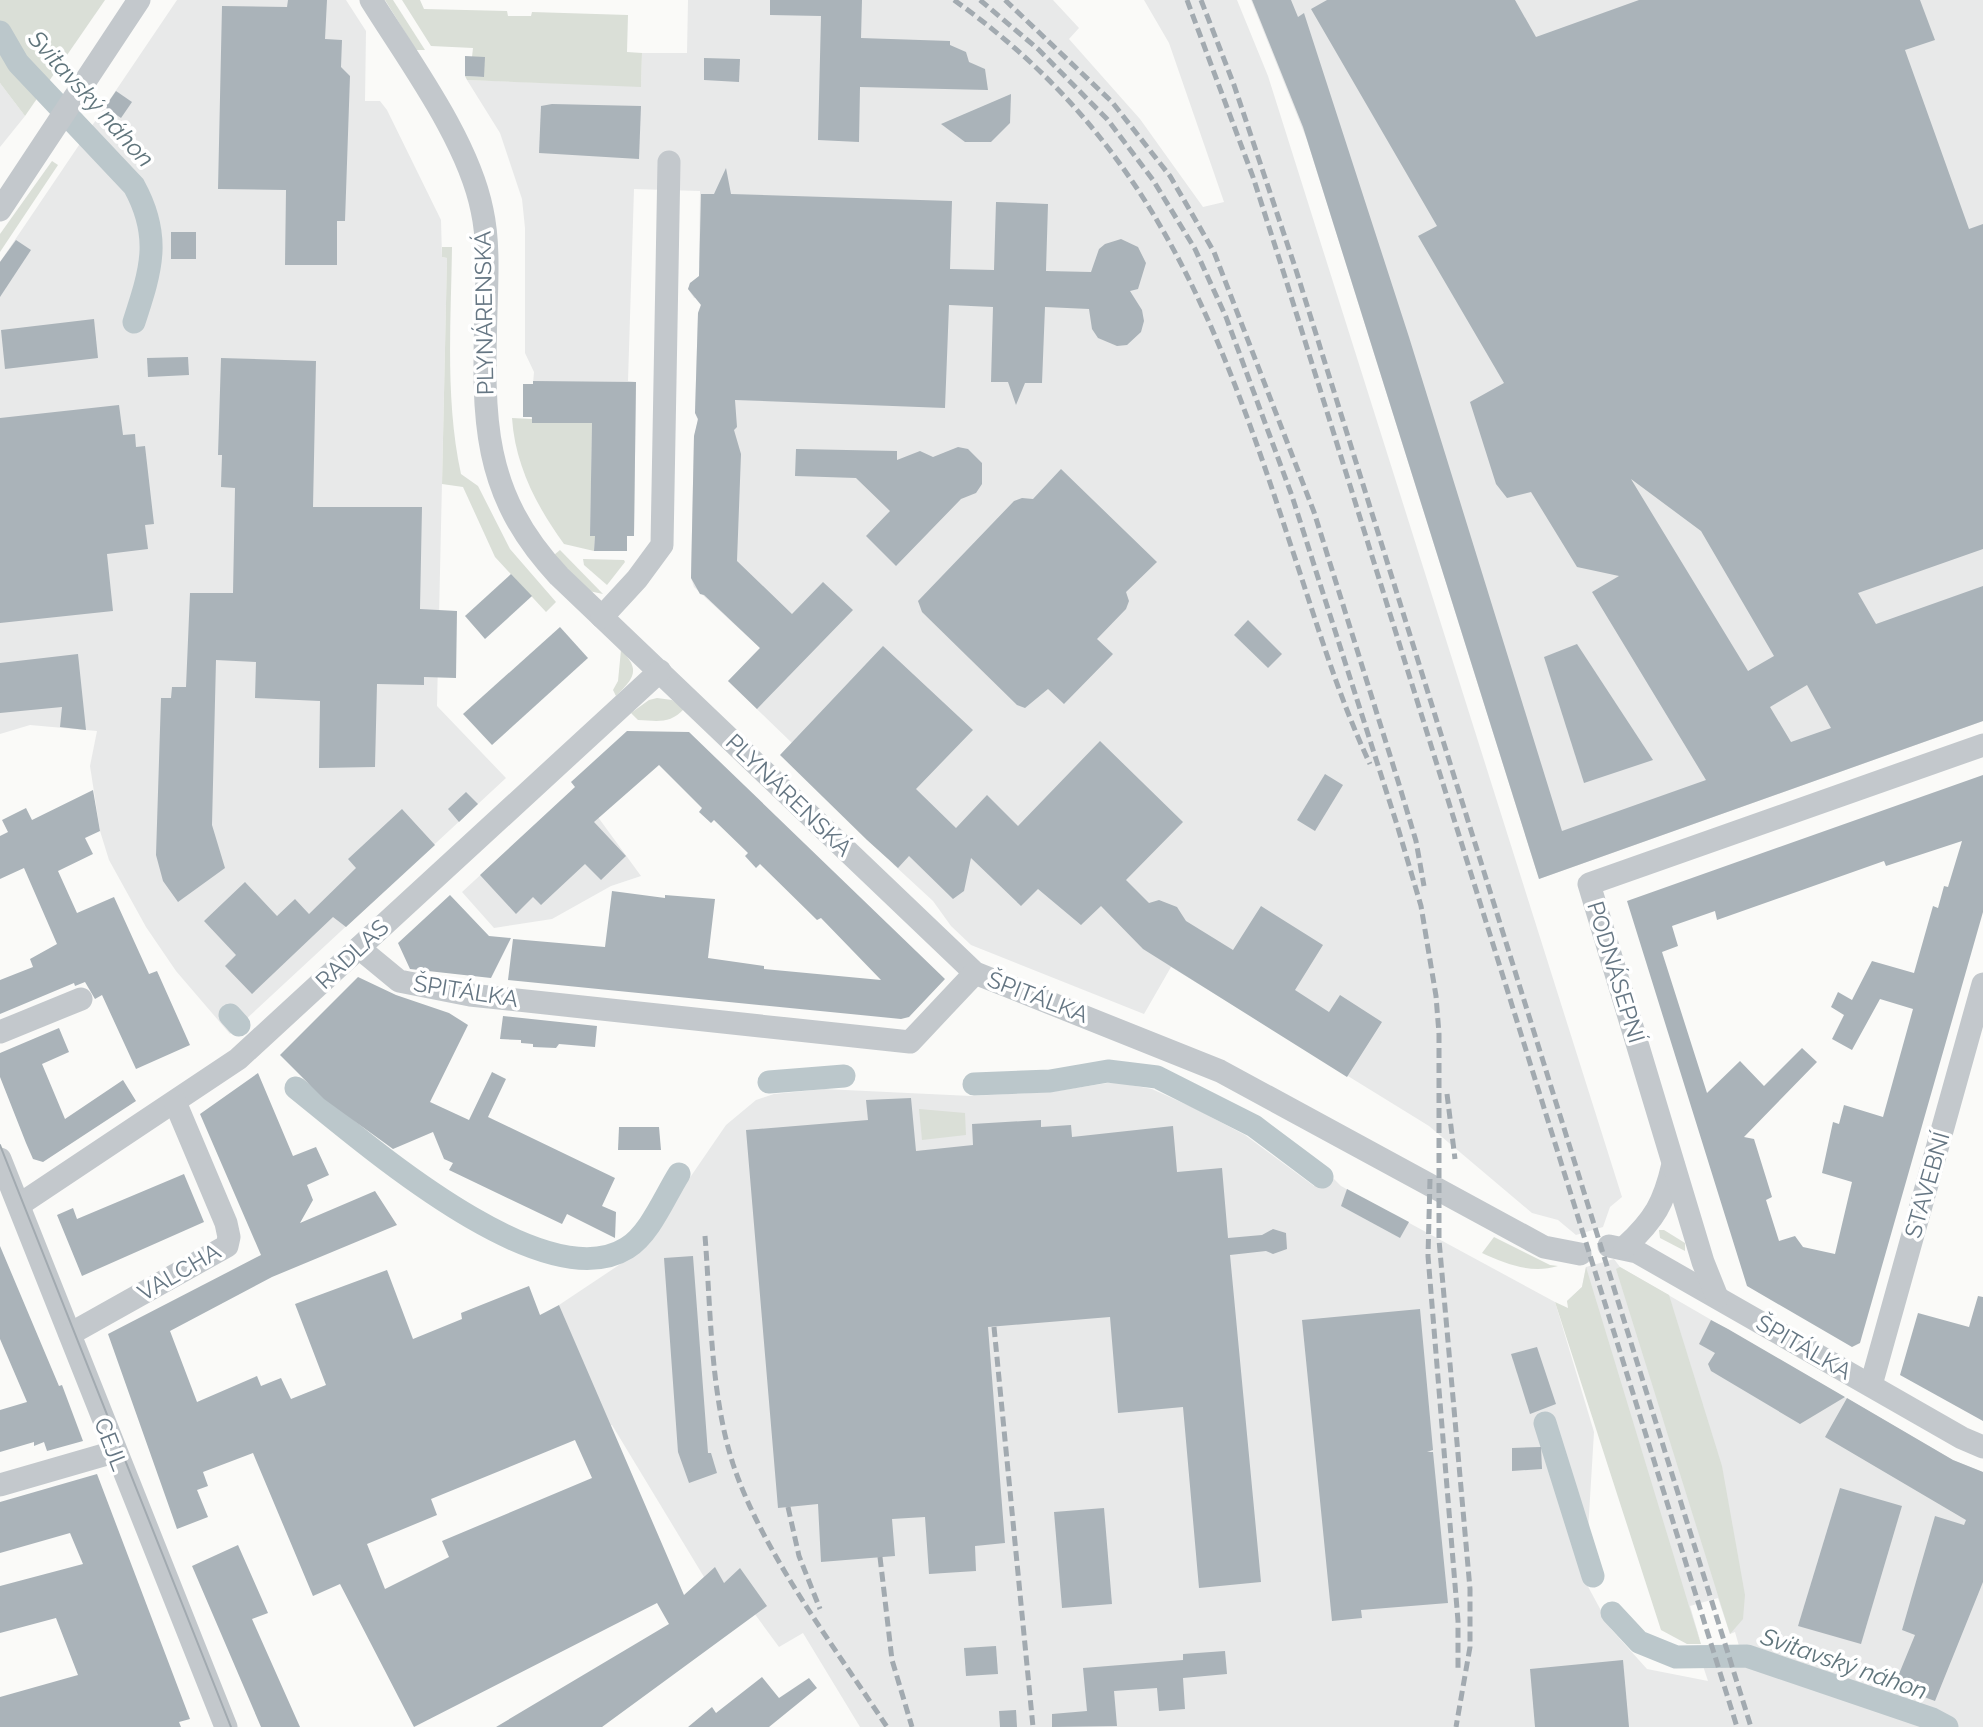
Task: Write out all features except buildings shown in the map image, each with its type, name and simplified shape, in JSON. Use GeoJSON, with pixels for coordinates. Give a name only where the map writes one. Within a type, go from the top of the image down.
{"type":"FeatureCollection","features":[{"type":"Feature","properties":{"kind":"street"},"geometry":{"type":"LineString","coordinates":[[0,209],[139,0]]}},
{"type":"Feature","properties":{"kind":"street","name":"PLYNÁRENSKÁ"},"geometry":{"type":"LineString","coordinates":[[371,0],[458,146],[474,179],[482,210],[486,246],[486,420],[494,468],[513,517],[559,576],[975,973]]}},
{"type":"Feature","properties":{"kind":"street"},"geometry":{"type":"LineString","coordinates":[[602,617],[637,579],[662,545],[669,162]]}},
{"type":"Feature","properties":{"kind":"street","name":"RADLAS"},"geometry":{"type":"LineString","coordinates":[[19,1205],[238,1059],[660,671]]}},
{"type":"Feature","properties":{"kind":"street","name":"PODNÁSEPNÍ"},"geometry":{"type":"LineString","coordinates":[[1717,1297],[1703,1262],[1589,884],[1983,745]]}},
{"type":"Feature","properties":{"kind":"street","name":"ŠPITÁLKA"},"geometry":{"type":"LineString","coordinates":[[359,948],[399,981],[470,995],[910,1042],[975,973],[1220,1071],[1544,1247],[1580,1254]]}},
{"type":"Feature","properties":{"kind":"street","name":"STAVEBNÍ"},"geometry":{"type":"LineString","coordinates":[[1871,1385],[1983,984]]}},
{"type":"Feature","properties":{"kind":"street"},"geometry":{"type":"LineString","coordinates":[[0,1032],[81,999]]}},
{"type":"Feature","properties":{"kind":"street","name":"VALCHA"},"geometry":{"type":"LineString","coordinates":[[69,1334],[218,1254],[227,1246],[229,1237],[175,1102]]}},
{"type":"Feature","properties":{"kind":"street","name":"CEJL"},"geometry":{"type":"LineString","coordinates":[[0,1159],[114,1452],[226,1727]]}},
{"type":"Feature","properties":{"kind":"street","name":"ŠPITÁLKA"},"geometry":{"type":"LineString","coordinates":[[1674,1160],[1665,1199],[1642,1231],[1617,1246],[1717,1297],[1962,1438],[1983,1447]]}},
{"type":"Feature","properties":{"kind":"street"},"geometry":{"type":"LineString","coordinates":[[0,1485],[114,1452]]}},
{"type":"Feature","properties":{"kind":"shaded area"},"geometry":{"type":"Polygon","coordinates":[[[0,0],[105,0],[25,116],[0,83],[0,0]]]}},
{"type":"Feature","properties":{"kind":"shaded area"},"geometry":{"type":"Polygon","coordinates":[[[177,0],[346,0],[366,31],[365,101],[380,101],[387,110],[441,220],[442,257],[447,258],[437,706],[506,778],[230,1034],[176,971],[146,927],[109,860],[100,831],[90,766],[97,731],[30,725],[0,734],[0,262],[177,0]]]}},
{"type":"Feature","properties":{"kind":"shaded area"},"geometry":{"type":"Polygon","coordinates":[[[385,0],[393,0],[425,50],[416,50],[385,0]]]}},
{"type":"Feature","properties":{"kind":"shaded area"},"geometry":{"type":"Polygon","coordinates":[[[402,0],[420,0],[424,9],[507,11],[508,16],[531,16],[532,12],[628,15],[627,52],[642,53],[641,87],[467,80],[465,76],[484,77],[472,57],[473,48],[431,46],[402,0]]]}},
{"type":"Feature","properties":{"kind":"shaded area"},"geometry":{"type":"Polygon","coordinates":[[[688,0],[1053,0],[1079,28],[1069,39],[1140,119],[1203,207],[1224,202],[1169,43],[1144,0],[1237,0],[1268,76],[1622,1197],[1610,1207],[1603,1227],[1576,1235],[1558,1220],[1532,1213],[1429,1126],[1171,967],[1144,1014],[971,945],[951,926],[933,901],[894,865],[792,743],[728,681],[760,648],[694,587],[691,578],[694,436],[698,421],[695,412],[698,313],[703,298],[694,298],[688,289],[690,283],[697,279],[703,281],[699,263],[700,191],[634,189],[628,381],[636,382],[634,536],[627,536],[627,551],[594,551],[531,417],[523,417],[523,384],[533,384],[534,372],[525,353],[525,228],[522,199],[500,133],[467,80],[641,86],[642,53],[687,53],[688,0]]]}},
{"type":"Feature","properties":{"kind":"shaded area"},"geometry":{"type":"Polygon","coordinates":[[[1251,0],[1983,0],[1983,721],[1539,879],[1307,140],[1251,0]]]}},
{"type":"Feature","properties":{"kind":"shaded area"},"geometry":{"type":"Polygon","coordinates":[[[0,83],[25,116],[0,147],[0,83]]]}},
{"type":"Feature","properties":{"kind":"shaded area"},"geometry":{"type":"Polygon","coordinates":[[[52,161],[58,165],[0,252],[0,234],[52,161]]]}},
{"type":"Feature","properties":{"kind":"shaded area"},"geometry":{"type":"Polygon","coordinates":[[[442,247],[452,247],[451,389],[461,474],[478,486],[510,549],[556,602],[546,612],[495,557],[463,487],[442,484],[447,258],[442,257],[442,247]]]}},
{"type":"Feature","properties":{"kind":"shaded area"},"geometry":{"type":"Polygon","coordinates":[[[512,418],[532,419],[532,423],[592,423],[590,535],[595,536],[594,551],[564,544],[545,515],[523,469],[512,418]]]}},
{"type":"Feature","properties":{"kind":"shaded area"},"geometry":{"type":"Polygon","coordinates":[[[560,550],[603,594],[589,591],[554,555],[560,550]]]}},
{"type":"Feature","properties":{"kind":"shaded area"},"geometry":{"type":"Polygon","coordinates":[[[583,559],[625,562],[607,585],[584,565],[583,559]]]}},
{"type":"Feature","properties":{"kind":"shaded area"},"geometry":{"type":"Polygon","coordinates":[[[621,650],[631,663],[633,674],[616,696],[613,690],[618,681],[621,650]]]}},
{"type":"Feature","properties":{"kind":"shaded area"},"geometry":{"type":"Polygon","coordinates":[[[649,700],[672,700],[684,709],[674,717],[652,721],[638,720],[631,713],[649,700]]]}},
{"type":"Feature","properties":{"kind":"shaded area"},"geometry":{"type":"Polygon","coordinates":[[[576,787],[641,876],[611,886],[552,919],[494,928],[462,892],[576,787]]]}},
{"type":"Feature","properties":{"kind":"shaded area"},"geometry":{"type":"Polygon","coordinates":[[[1114,1082],[1152,1089],[1194,1108],[1245,1135],[1314,1186],[1326,1171],[1341,1186],[1555,1302],[1594,1432],[1585,1581],[1611,1629],[1647,1669],[1708,1681],[1703,1666],[1745,1667],[1735,1632],[1730,1634],[1718,1598],[1690,1606],[1700,1640],[1567,1301],[1582,1287],[1586,1267],[1614,1259],[1620,1267],[1953,1460],[1983,1472],[1983,1727],[860,1727],[803,1633],[779,1647],[729,1579],[724,1583],[704,1577],[612,1425],[609,1426],[559,1305],[628,1259],[654,1230],[726,1125],[756,1100],[774,1094],[824,1089],[971,1096],[1050,1092],[1114,1082]]]}},
{"type":"Feature","properties":{"kind":"shaded area"},"geometry":{"type":"Polygon","coordinates":[[[919,1109],[965,1113],[966,1135],[922,1140],[919,1109]]]}},
{"type":"Feature","properties":{"kind":"shaded area"},"geometry":{"type":"Polygon","coordinates":[[[1659,1230],[1664,1230],[1685,1243],[1685,1251],[1660,1238],[1659,1230]]]}},
{"type":"Feature","properties":{"kind":"shaded area"},"geometry":{"type":"Polygon","coordinates":[[[1494,1237],[1550,1265],[1558,1266],[1528,1268],[1482,1253],[1494,1237]]]}},
{"type":"Feature","properties":{"kind":"shaded area"},"geometry":{"type":"Polygon","coordinates":[[[1586,1267],[1701,1644],[1687,1644],[1661,1630],[1555,1302],[1568,1308],[1567,1301],[1582,1287],[1586,1267]]]}},
{"type":"Feature","properties":{"kind":"shaded area"},"geometry":{"type":"Polygon","coordinates":[[[1620,1267],[1669,1295],[1722,1466],[1745,1595],[1743,1619],[1730,1634],[1616,1269],[1620,1267]]]}},
{"type":"Feature","properties":{"kind":"waterway","name":"Svitavský náhon"},"geometry":{"type":"LineString","coordinates":[[0,32],[18,63],[134,186],[143,204],[151,238],[151,254],[134,322]]}},
{"type":"Feature","properties":{"kind":"waterway","name":"Svitavský náhon"},"geometry":{"type":"LineString","coordinates":[[230,1015],[239,1025]]}},
{"type":"Feature","properties":{"kind":"waterway","name":"Svitavský náhon"},"geometry":{"type":"LineString","coordinates":[[974,1084],[1050,1081],[1108,1071],[1157,1077],[1254,1126],[1322,1177]]}},
{"type":"Feature","properties":{"kind":"waterway","name":"Svitavský náhon"},"geometry":{"type":"LineString","coordinates":[[769,1082],[844,1076]]}},
{"type":"Feature","properties":{"kind":"waterway","name":"Svitavský náhon"},"geometry":{"type":"LineString","coordinates":[[296,1088],[363,1142],[454,1207],[502,1234],[549,1253],[591,1258],[627,1248],[643,1234],[679,1174]]}},
{"type":"Feature","properties":{"kind":"waterway","name":"Svitavský náhon"},"geometry":{"type":"LineString","coordinates":[[1545,1423],[1593,1576]]}},
{"type":"Feature","properties":{"kind":"waterway","name":"Svitavský náhon"},"geometry":{"type":"LineString","coordinates":[[1612,1613],[1639,1642],[1676,1657],[1747,1656],[1932,1719],[1947,1727]]}},
{"type":"Feature","properties":{"kind":"tram line"},"geometry":{"type":"LineString","coordinates":[[0,1145],[231,1727]]}},
{"type":"Feature","properties":{"kind":"railway"},"geometry":{"type":"LineString","coordinates":[[954,0],[1023,55],[1080,114],[1129,176],[1170,243],[1205,313],[1236,387],[1337,684],[1370,764]]}},
{"type":"Feature","properties":{"kind":"railway"},"geometry":{"type":"LineString","coordinates":[[980,0],[1038,49],[1107,119],[1153,180],[1195,249],[1226,317],[1292,496],[1421,906],[1436,996],[1439,1034],[1439,1240],[1470,1589],[1470,1647],[1456,1727]]}},
{"type":"Feature","properties":{"kind":"railway"},"geometry":{"type":"LineString","coordinates":[[1005,0],[1112,102],[1170,176],[1214,252],[1314,512],[1416,841],[1424,886]]}},
{"type":"Feature","properties":{"kind":"railway"},"geometry":{"type":"LineString","coordinates":[[1187,0],[1253,177],[1285,277],[1737,1727]]}},
{"type":"Feature","properties":{"kind":"railway"},"geometry":{"type":"LineString","coordinates":[[1201,0],[1234,85],[1296,270],[1751,1727]]}},
{"type":"Feature","properties":{"kind":"railway"},"geometry":{"type":"LineString","coordinates":[[1447,1094],[1455,1159]]}},
{"type":"Feature","properties":{"kind":"railway"},"geometry":{"type":"LineString","coordinates":[[1430,1179],[1428,1256],[1458,1621],[1458,1668]]}},
{"type":"Feature","properties":{"kind":"railway"},"geometry":{"type":"LineString","coordinates":[[705,1236],[716,1380],[725,1437],[733,1464],[762,1531],[781,1565],[887,1727]]}},
{"type":"Feature","properties":{"kind":"railway"},"geometry":{"type":"LineString","coordinates":[[994,1327],[1033,1727]]}},
{"type":"Feature","properties":{"kind":"railway"},"geometry":{"type":"LineString","coordinates":[[788,1507],[799,1556],[820,1609]]}},
{"type":"Feature","properties":{"kind":"railway"},"geometry":{"type":"LineString","coordinates":[[880,1557],[892,1660],[912,1727]]}}]}
